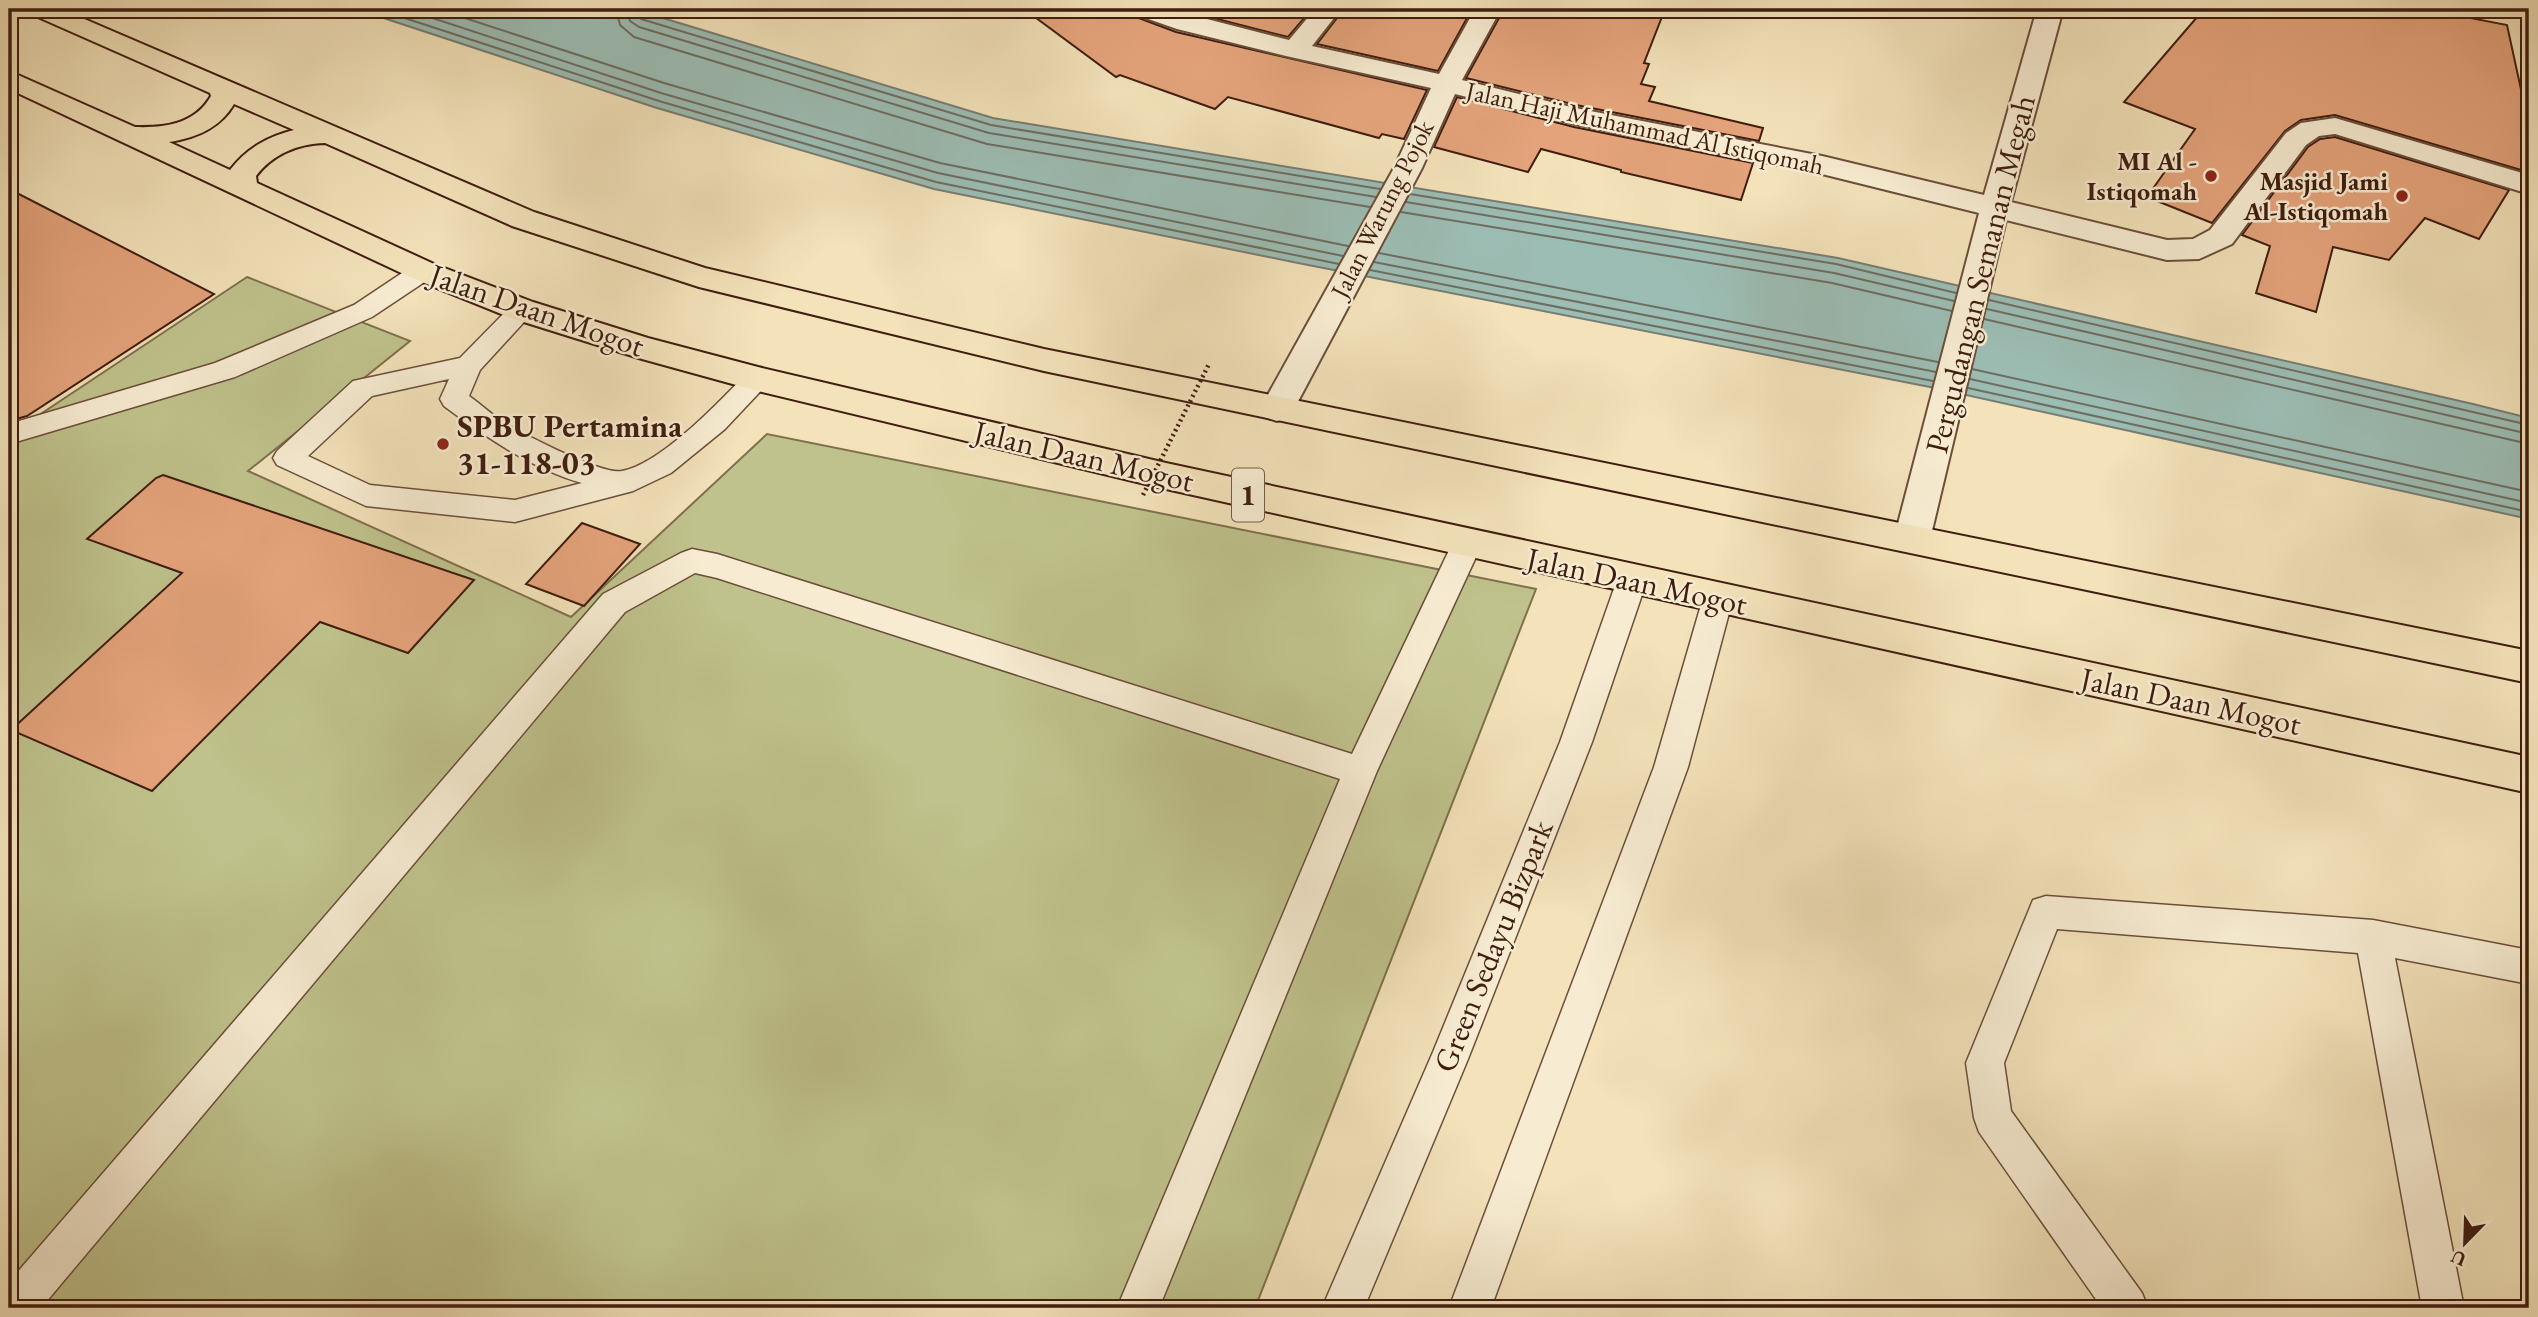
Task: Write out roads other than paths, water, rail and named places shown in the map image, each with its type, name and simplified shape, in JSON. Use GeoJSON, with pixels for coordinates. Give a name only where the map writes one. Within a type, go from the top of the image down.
{"type":"FeatureCollection","features":[{"type":"Feature","properties":{"kind":"highway"},"geometry":{"type":"LineString","coordinates":[[40,9],[523,219],[699,277],[1030,357],[2529,667]]}},
{"type":"Feature","properties":{"kind":"highway","name":"Jalan Daan Mogot"},"geometry":{"type":"LineString","coordinates":[[9,79],[423,271],[522,310],[642,348],[758,379],[1466,544],[2529,775]]}},
{"type":"Feature","properties":{"kind":"highway"},"geometry":{"type":"LineString","coordinates":[[133,135],[155,137],[180,132],[204,122],[219,109],[225,96],[220,85]]}},
{"type":"Feature","properties":{"kind":"highway"},"geometry":{"type":"LineString","coordinates":[[243,188],[241,175],[251,161],[268,148],[315,134],[337,136]]}},
{"type":"Feature","properties":{"kind":"street","name":"Jalan Haji Muhammad Al Istiqomah"},"geometry":{"type":"LineString","coordinates":[[1143,9],[1186,23],[1294,50],[1374,66],[1575,116],[1822,165],[1992,219],[2044,220],[2167,250],[2199,249],[2221,237],[2297,139],[2311,129],[2335,127],[2364,133],[2529,185]]}},
{"type":"Feature","properties":{"kind":"street"},"geometry":{"type":"LineString","coordinates":[[1294,50],[1328,9]]}},
{"type":"Feature","properties":{"kind":"street","name":"Jalan Warung Pojok"},"geometry":{"type":"LineString","coordinates":[[1276,409],[1408,168],[1446,85],[1488,9]]}},
{"type":"Feature","properties":{"kind":"street","name":"Pergudangan Semanan Megah"},"geometry":{"type":"LineString","coordinates":[[1912,540],[1992,219],[2050,9]]}},
{"type":"Feature","properties":{"kind":"lane"},"geometry":{"type":"LineString","coordinates":[[9,434],[225,370],[363,311],[423,271]]}},
{"type":"Feature","properties":{"kind":"lane"},"geometry":{"type":"LineString","coordinates":[[522,310],[468,365],[454,399],[496,431],[574,470],[623,483]]}},
{"type":"Feature","properties":{"kind":"lane"},"geometry":{"type":"LineString","coordinates":[[468,365],[363,388],[287,458],[366,495],[515,511],[623,483],[661,466],[715,422],[758,379]]}},
{"type":"Feature","properties":{"kind":"lane"},"geometry":{"type":"LineString","coordinates":[[1138,1308],[1360,771],[1466,544]]}},
{"type":"Feature","properties":{"kind":"lane"},"geometry":{"type":"LineString","coordinates":[[14,1308],[614,603],[692,561],[718,566],[1360,771]]}},
{"type":"Feature","properties":{"kind":"lane","name":"Green Sedayu Bizpark"},"geometry":{"type":"LineString","coordinates":[[1343,1308],[1448,1059],[1576,742],[1632,580]]}},
{"type":"Feature","properties":{"kind":"lane"},"geometry":{"type":"LineString","coordinates":[[1470,1308],[1671,767],[1718,598]]}},
{"type":"Feature","properties":{"kind":"lane"},"geometry":{"type":"LineString","coordinates":[[2127,1308],[1993,1118],[1986,1063],[2046,912],[2373,937],[2529,967]]}},
{"type":"Feature","properties":{"kind":"lane"},"geometry":{"type":"LineString","coordinates":[[2373,937],[2443,1308]]}},
{"type":"Feature","properties":{"kind":"water"},"geometry":{"type":"Polygon","coordinates":[[[356,9],[633,9],[993,118],[1838,258],[2473,404],[2529,418],[2529,519],[1930,387],[934,189],[657,108],[356,9]]]}},
{"type":"Feature","properties":{"kind":"place","name":"MI Al - Istiqomah"},"geometry":{"type":"Point","coordinates":[2211,176]}},
{"type":"Feature","properties":{"kind":"place","name":"Masjid Jami Al-Istiqomah"},"geometry":{"type":"Point","coordinates":[2402,196]}},
{"type":"Feature","properties":{"kind":"place","name":"SPBU Pertamina 31-118-03"},"geometry":{"type":"Point","coordinates":[443,444]}}]}
